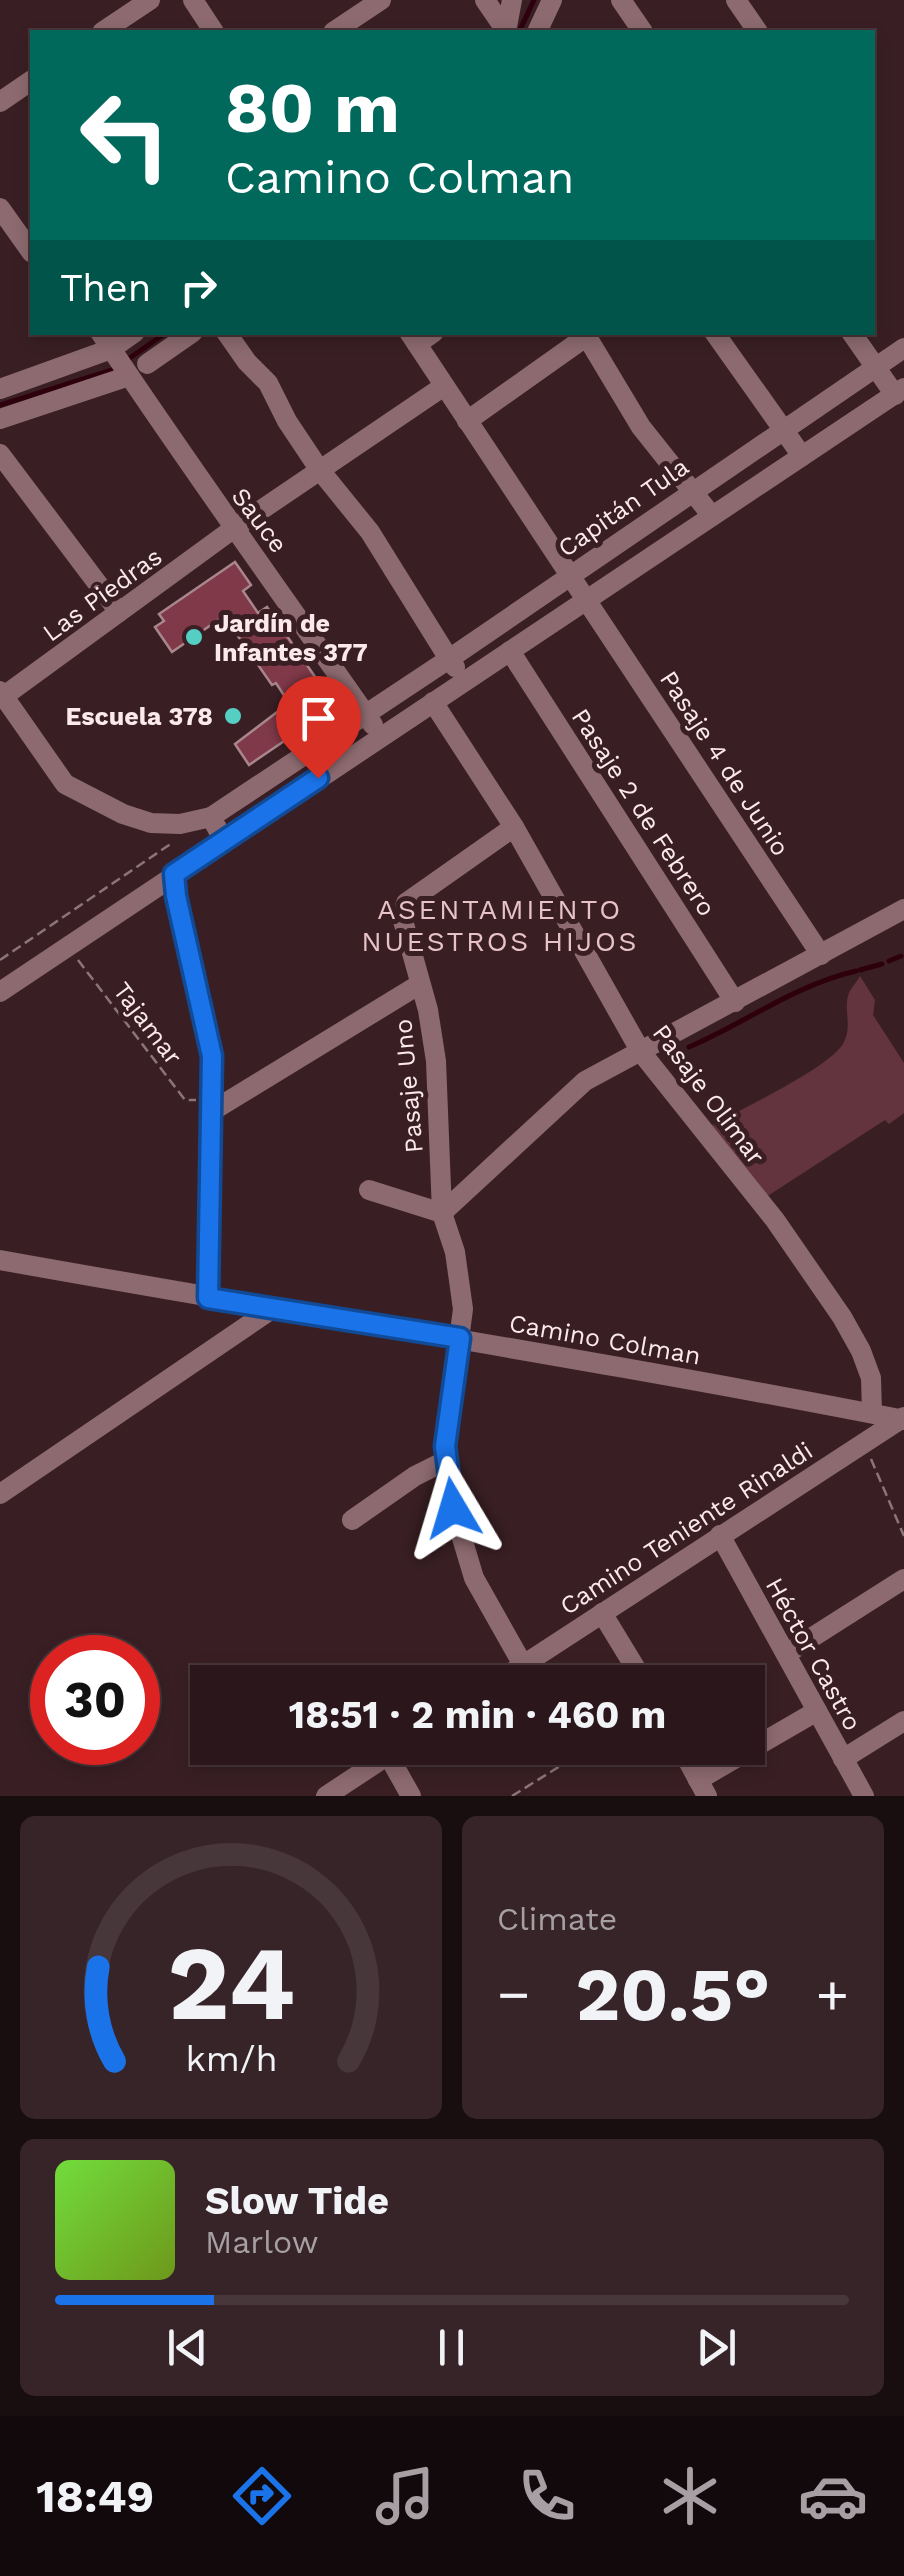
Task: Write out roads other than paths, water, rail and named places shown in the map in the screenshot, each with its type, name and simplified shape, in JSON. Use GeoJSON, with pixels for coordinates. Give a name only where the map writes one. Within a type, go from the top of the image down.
{"type":"FeatureCollection","features":[{"type":"Feature","properties":{"kind":"street"},"geometry":{"type":"LineString","coordinates":[[105,30],[150,0]]}},
{"type":"Feature","properties":{"kind":"street"},"geometry":{"type":"LineString","coordinates":[[193,0],[213,30]]}},
{"type":"Feature","properties":{"kind":"street"},"geometry":{"type":"LineString","coordinates":[[336,30],[380,0]]}},
{"type":"Feature","properties":{"kind":"street"},"geometry":{"type":"LineString","coordinates":[[485,0],[505,30]]}},
{"type":"Feature","properties":{"kind":"street"},"geometry":{"type":"LineString","coordinates":[[506,30],[512,0]]}},
{"type":"Feature","properties":{"kind":"street"},"geometry":{"type":"LineString","coordinates":[[538,30],[552,0]]}},
{"type":"Feature","properties":{"kind":"street"},"geometry":{"type":"LineString","coordinates":[[621,0],[642,30]]}},
{"type":"Feature","properties":{"kind":"street"},"geometry":{"type":"LineString","coordinates":[[736,0],[757,30]]}},
{"type":"Feature","properties":{"kind":"street"},"geometry":{"type":"LineString","coordinates":[[0,102],[30,81]]}},
{"type":"Feature","properties":{"kind":"street"},"geometry":{"type":"LineString","coordinates":[[0,208],[30,247]]}},
{"type":"Feature","properties":{"kind":"street"},"geometry":{"type":"LineString","coordinates":[[0,419],[138,370],[189,335]]}},
{"type":"Feature","properties":{"kind":"street"},"geometry":{"type":"LineString","coordinates":[[228,335],[246,362],[268,383],[318,469],[370,532],[464,681]]}},
{"type":"Feature","properties":{"kind":"street"},"geometry":{"type":"LineString","coordinates":[[467,421],[585,335]]}},
{"type":"Feature","properties":{"kind":"street"},"geometry":{"type":"LineString","coordinates":[[587,335],[641,426],[712,516]]}},
{"type":"Feature","properties":{"kind":"street"},"geometry":{"type":"LineString","coordinates":[[716,335],[802,456]]}},
{"type":"Feature","properties":{"kind":"street"},"geometry":{"type":"LineString","coordinates":[[0,992],[899,391],[853,335]]}},
{"type":"Feature","properties":{"kind":"street","name":"Pasaje 4 de Junio"},"geometry":{"type":"LineString","coordinates":[[420,336],[444,386],[821,955]]}},
{"type":"Feature","properties":{"kind":"street"},"geometry":{"type":"LineString","coordinates":[[0,389],[105,341]]}},
{"type":"Feature","properties":{"kind":"street","name":"Sauce"},"geometry":{"type":"LineString","coordinates":[[105,341],[138,370],[232,529],[278,587],[381,736]]}},
{"type":"Feature","properties":{"kind":"street","name":"Capitán Tula"},"geometry":{"type":"LineString","coordinates":[[211,817],[904,348]]}},
{"type":"Feature","properties":{"kind":"street","name":"Las Piedras"},"geometry":{"type":"LineString","coordinates":[[1,695],[318,469],[444,386]]}},
{"type":"Feature","properties":{"kind":"street"},"geometry":{"type":"LineString","coordinates":[[828,399],[846,427]]}},
{"type":"Feature","properties":{"kind":"street"},"geometry":{"type":"LineString","coordinates":[[0,454],[119,612]]}},
{"type":"Feature","properties":{"kind":"street","name":"Pasaje 2 de Febrero"},"geometry":{"type":"LineString","coordinates":[[510,650],[735,1002]]}},
{"type":"Feature","properties":{"kind":"street"},"geometry":{"type":"LineString","coordinates":[[1,695],[65,784],[122,814],[151,823],[180,824],[211,817],[224,841]]}},
{"type":"Feature","properties":{"kind":"street","name":"Pasaje Olimar"},"geometry":{"type":"LineString","coordinates":[[433,702],[514,827],[641,1052],[775,1220],[842,1317],[871,1378],[872,1414]]}},
{"type":"Feature","properties":{"kind":"street","name":"Pasaje Uno"},"geometry":{"type":"LineString","coordinates":[[514,827],[406,903],[402,917],[428,1010],[436,1061],[442,1213],[463,1309],[445,1446],[453,1508],[474,1578],[523,1665]]}},
{"type":"Feature","properties":{"kind":"street"},"geometry":{"type":"LineString","coordinates":[[174,874],[212,1056],[208,1298]]}},
{"type":"Feature","properties":{"kind":"street"},"geometry":{"type":"LineString","coordinates":[[369,1190],[442,1213],[585,1081],[904,909]]}},
{"type":"Feature","properties":{"kind":"street"},"geometry":{"type":"LineString","coordinates":[[210,1106],[420,984]]}},
{"type":"Feature","properties":{"kind":"street","name":"Camino Colman"},"geometry":{"type":"LineString","coordinates":[[0,1260],[903,1418]]}},
{"type":"Feature","properties":{"kind":"street"},"geometry":{"type":"LineString","coordinates":[[0,1494],[275,1307]]}},
{"type":"Feature","properties":{"kind":"street","name":"Camino Teniente Rinaldi"},"geometry":{"type":"LineString","coordinates":[[523,1665],[903,1418]]}},
{"type":"Feature","properties":{"kind":"street"},"geometry":{"type":"LineString","coordinates":[[352,1520],[415,1476],[447,1460]]}},
{"type":"Feature","properties":{"kind":"street","name":"Héctor Castro"},"geometry":{"type":"LineString","coordinates":[[720,1535],[864,1796]]}},
{"type":"Feature","properties":{"kind":"street"},"geometry":{"type":"LineString","coordinates":[[786,1654],[904,1580]]}},
{"type":"Feature","properties":{"kind":"street"},"geometry":{"type":"LineString","coordinates":[[602,1613],[634,1665]]}},
{"type":"Feature","properties":{"kind":"street"},"geometry":{"type":"LineString","coordinates":[[690,1765],[703,1788],[817,1712]]}},
{"type":"Feature","properties":{"kind":"street"},"geometry":{"type":"LineString","coordinates":[[844,1759],[904,1720]]}},
{"type":"Feature","properties":{"kind":"street"},"geometry":{"type":"LineString","coordinates":[[326,1796],[373,1765]]}},
{"type":"Feature","properties":{"kind":"street"},"geometry":{"type":"LineString","coordinates":[[399,1765],[411,1796]]}},
{"type":"Feature","properties":{"kind":"waterway"},"geometry":{"type":"LineString","coordinates":[[520,30],[534,0]]}},
{"type":"Feature","properties":{"kind":"waterway"},"geometry":{"type":"LineString","coordinates":[[124,362],[163,335]]}},
{"type":"Feature","properties":{"kind":"waterway"},"geometry":{"type":"LineString","coordinates":[[0,405],[112,370]]}},
{"type":"Feature","properties":{"kind":"waterway"},"geometry":{"type":"LineString","coordinates":[[889,961],[901,956]]}},
{"type":"Feature","properties":{"kind":"waterway"},"geometry":{"type":"LineString","coordinates":[[860,970],[882,964]]}},
{"type":"Feature","properties":{"kind":"waterway"},"geometry":{"type":"LineString","coordinates":[[689,1047],[791,995],[856,971]]}},
{"type":"Feature","properties":{"kind":"place","name":"Jardín de Infantes 377"},"geometry":{"type":"Point","coordinates":[194,637]}},
{"type":"Feature","properties":{"kind":"place","name":"Escuela 378"},"geometry":{"type":"Point","coordinates":[233,716]}},
{"type":"Feature","properties":{"kind":"district","name":"ASENTAMIENTO NUESTROS HIJOS"},"geometry":{"type":"Point","coordinates":[500,925]}}]}
